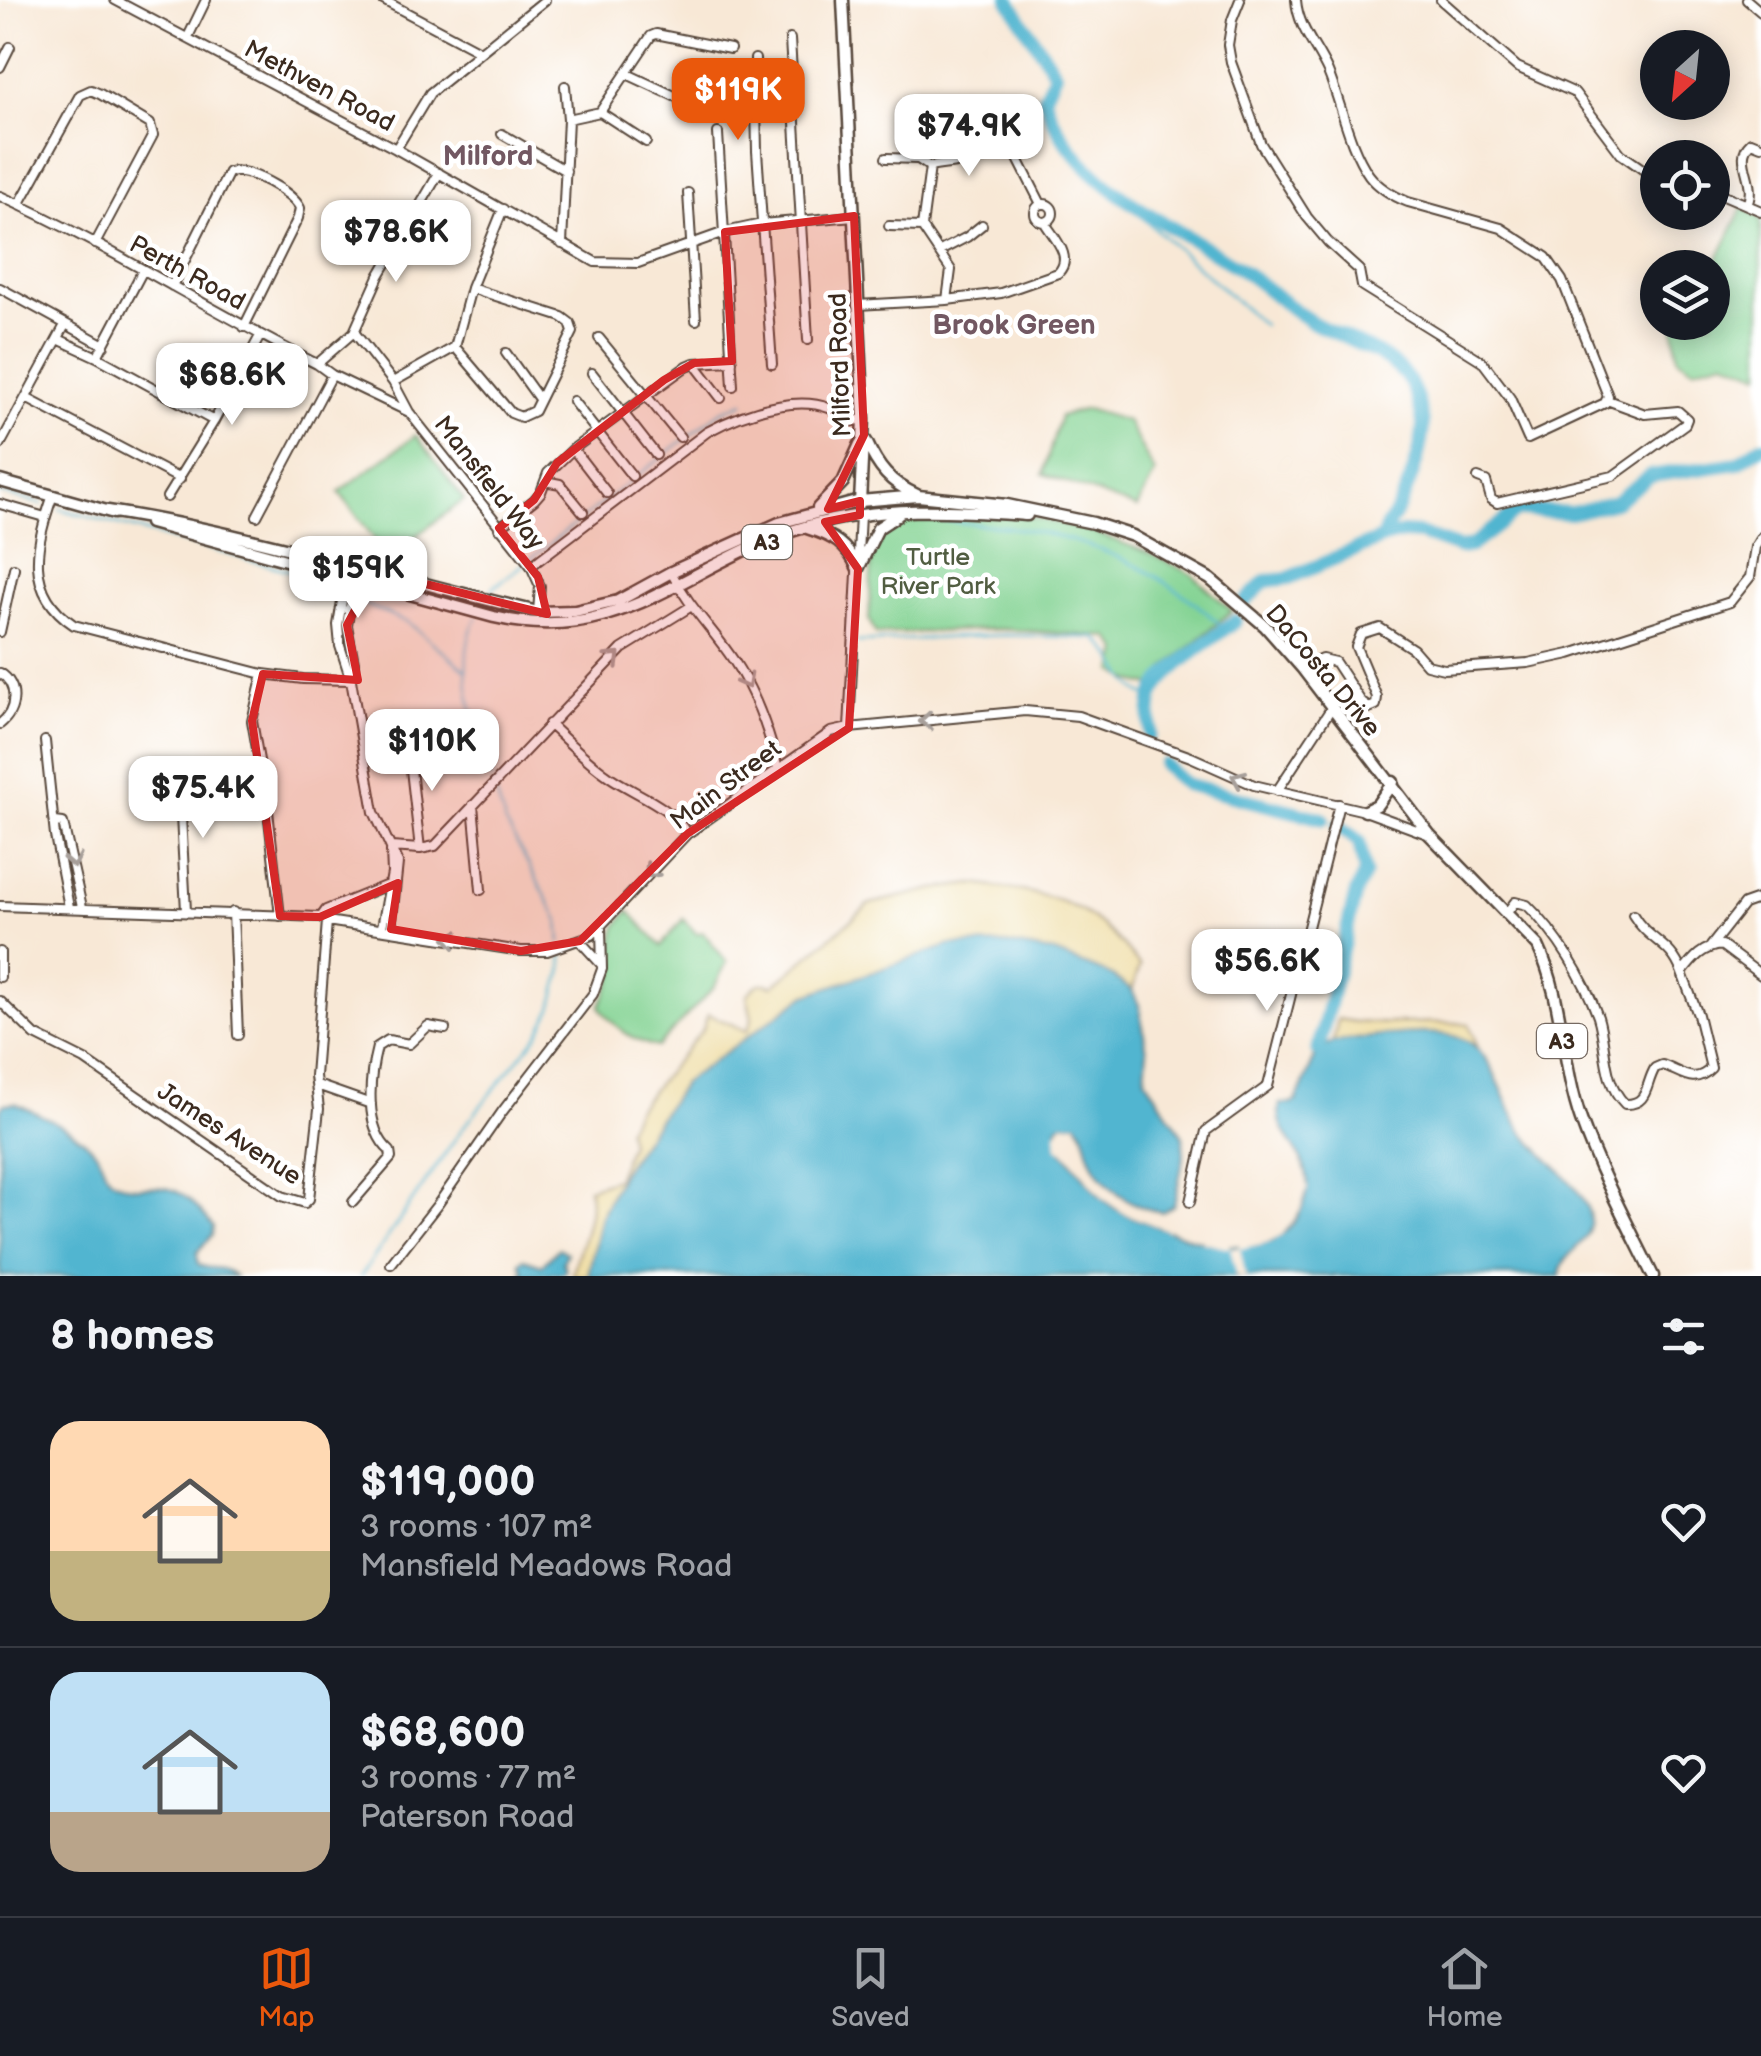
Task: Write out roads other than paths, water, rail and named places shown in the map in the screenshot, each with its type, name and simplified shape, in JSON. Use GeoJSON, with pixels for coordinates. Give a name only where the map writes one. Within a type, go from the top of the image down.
{"type":"FeatureCollection","features":[{"type":"Feature","properties":{"kind":"main road","name":"Milford Road"},"geometry":{"type":"LineString","coordinates":[[842,0],[864,419],[860,514]]}},
{"type":"Feature","properties":{"kind":"main road"},"geometry":{"type":"LineString","coordinates":[[864,436],[875,463],[886,476],[918,496]]}},
{"type":"Feature","properties":{"kind":"main road"},"geometry":{"type":"LineString","coordinates":[[809,513],[823,505],[843,482],[864,436]]}},
{"type":"Feature","properties":{"kind":"main road","name":"A3"},"geometry":{"type":"LineString","coordinates":[[0,480],[375,586],[494,617],[538,624],[579,622],[622,612],[749,548],[804,527],[860,514],[923,508],[1053,516]]}},
{"type":"Feature","properties":{"kind":"main road","name":"A3"},"geometry":{"type":"LineString","coordinates":[[108,511],[160,518],[538,612],[575,611],[618,601],[754,534],[809,513],[860,501],[918,496],[1007,505],[1053,516]]}},
{"type":"Feature","properties":{"kind":"main road"},"geometry":{"type":"LineString","coordinates":[[858,569],[878,528],[889,518],[923,508]]}},
{"type":"Feature","properties":{"kind":"main road","name":"DaCosta Drive"},"geometry":{"type":"LineString","coordinates":[[1053,516],[1093,522],[1133,536],[1184,562],[1237,601],[1302,668],[1430,835]]}},
{"type":"Feature","properties":{"kind":"main road"},"geometry":{"type":"LineString","coordinates":[[804,527],[831,535],[843,544],[858,569]]}},
{"type":"Feature","properties":{"kind":"main road"},"geometry":{"type":"LineString","coordinates":[[349,610],[363,592],[375,586]]}},
{"type":"Feature","properties":{"kind":"main road"},"geometry":{"type":"LineString","coordinates":[[1365,810],[1377,805],[1392,782]]}},
{"type":"Feature","properties":{"kind":"main road","name":"A3"},"geometry":{"type":"LineString","coordinates":[[1430,835],[1538,946],[1549,968],[1566,1067],[1581,1120],[1653,1276]]}},
{"type":"Feature","properties":{"kind":"street","name":"Methven Road"},"geometry":{"type":"LineString","coordinates":[[116,0],[396,149],[595,262],[638,264],[726,232],[762,224],[854,216]]}},
{"type":"Feature","properties":{"kind":"street"},"geometry":{"type":"LineString","coordinates":[[188,37],[206,0]]}},
{"type":"Feature","properties":{"kind":"street"},"geometry":{"type":"LineString","coordinates":[[383,0],[479,51]]}},
{"type":"Feature","properties":{"kind":"street"},"geometry":{"type":"LineString","coordinates":[[396,149],[430,93],[544,0]]}},
{"type":"Feature","properties":{"kind":"street"},"geometry":{"type":"LineString","coordinates":[[1240,0],[1228,45],[1261,144],[1307,217],[1359,270],[1362,286],[1482,361],[1510,398],[1528,438],[1607,400],[1645,414],[1678,411],[1687,418],[1685,424],[1630,466],[1602,479],[1497,502],[1491,499],[1486,482],[1478,478]]}},
{"type":"Feature","properties":{"kind":"street"},"geometry":{"type":"LineString","coordinates":[[1296,0],[1301,25],[1325,65],[1372,179],[1408,202],[1501,228],[1546,257],[1562,280],[1607,400]]}},
{"type":"Feature","properties":{"kind":"street"},"geometry":{"type":"LineString","coordinates":[[1440,0],[1517,67],[1574,92],[1621,154],[1640,167]]}},
{"type":"Feature","properties":{"kind":"street"},"geometry":{"type":"LineString","coordinates":[[1747,0],[1761,12]]}},
{"type":"Feature","properties":{"kind":"street"},"geometry":{"type":"LineString","coordinates":[[568,119],[600,112],[651,36],[730,49]]}},
{"type":"Feature","properties":{"kind":"street"},"geometry":{"type":"LineString","coordinates":[[790,39],[808,340]]}},
{"type":"Feature","properties":{"kind":"street"},"geometry":{"type":"LineString","coordinates":[[0,67],[10,48]]}},
{"type":"Feature","properties":{"kind":"street"},"geometry":{"type":"LineString","coordinates":[[755,60],[772,364]]}},
{"type":"Feature","properties":{"kind":"street"},"geometry":{"type":"LineString","coordinates":[[627,74],[685,102]]}},
{"type":"Feature","properties":{"kind":"street"},"geometry":{"type":"LineString","coordinates":[[562,244],[566,86]]}},
{"type":"Feature","properties":{"kind":"street"},"geometry":{"type":"LineString","coordinates":[[19,205],[80,95],[92,90],[100,94],[150,124],[154,134],[96,244]]}},
{"type":"Feature","properties":{"kind":"street"},"geometry":{"type":"LineString","coordinates":[[600,112],[646,142]]}},
{"type":"Feature","properties":{"kind":"street"},"geometry":{"type":"LineString","coordinates":[[857,305],[1001,293],[1058,273],[1066,257],[1045,222],[1053,212],[1047,204],[1041,204],[1014,149],[1009,123],[996,120],[991,124],[982,153],[971,160],[930,167],[918,159],[886,158]]}},
{"type":"Feature","properties":{"kind":"street"},"geometry":{"type":"LineString","coordinates":[[718,133],[733,386]]}},
{"type":"Feature","properties":{"kind":"street"},"geometry":{"type":"LineString","coordinates":[[502,134],[566,171]]}},
{"type":"Feature","properties":{"kind":"street"},"geometry":{"type":"LineString","coordinates":[[1747,205],[1752,184],[1743,160],[1744,150],[1751,142],[1761,146]]}},
{"type":"Feature","properties":{"kind":"street"},"geometry":{"type":"LineString","coordinates":[[930,167],[922,227],[951,270],[947,300]]}},
{"type":"Feature","properties":{"kind":"street"},"geometry":{"type":"LineString","coordinates":[[172,286],[229,172],[243,171],[295,199],[300,208],[298,218],[244,327]]}},
{"type":"Feature","properties":{"kind":"street"},"geometry":{"type":"LineString","coordinates":[[317,364],[354,332],[379,276],[439,174]]}},
{"type":"Feature","properties":{"kind":"street"},"geometry":{"type":"LineString","coordinates":[[688,193],[696,320]]}},
{"type":"Feature","properties":{"kind":"street","name":"Perth Road"},"geometry":{"type":"LineString","coordinates":[[0,196],[408,412]]}},
{"type":"Feature","properties":{"kind":"street"},"geometry":{"type":"LineString","coordinates":[[1730,198],[1761,211]]}},
{"type":"Feature","properties":{"kind":"street"},"geometry":{"type":"LineString","coordinates":[[393,382],[455,346],[502,209]]}},
{"type":"Feature","properties":{"kind":"street"},"geometry":{"type":"LineString","coordinates":[[940,250],[968,237],[982,225]]}},
{"type":"Feature","properties":{"kind":"street"},"geometry":{"type":"LineString","coordinates":[[888,226],[922,227]]}},
{"type":"Feature","properties":{"kind":"street"},"geometry":{"type":"LineString","coordinates":[[97,357],[142,272]]}},
{"type":"Feature","properties":{"kind":"street"},"geometry":{"type":"LineString","coordinates":[[0,288],[104,345]]}},
{"type":"Feature","properties":{"kind":"street"},"geometry":{"type":"LineString","coordinates":[[455,346],[511,413],[520,416],[530,414],[573,332],[562,317],[472,288]]}},
{"type":"Feature","properties":{"kind":"street"},"geometry":{"type":"LineString","coordinates":[[0,446],[65,325]]}},
{"type":"Feature","properties":{"kind":"street","name":"Mansfield Way"},"geometry":{"type":"LineString","coordinates":[[354,332],[393,382],[408,412],[529,564],[540,586],[538,612]]}},
{"type":"Feature","properties":{"kind":"street"},"geometry":{"type":"LineString","coordinates":[[167,497],[260,336]]}},
{"type":"Feature","properties":{"kind":"street"},"geometry":{"type":"LineString","coordinates":[[58,338],[214,421]]}},
{"type":"Feature","properties":{"kind":"street"},"geometry":{"type":"LineString","coordinates":[[599,338],[680,437]]}},
{"type":"Feature","properties":{"kind":"street"},"geometry":{"type":"LineString","coordinates":[[506,354],[539,399]]}},
{"type":"Feature","properties":{"kind":"street"},"geometry":{"type":"LineString","coordinates":[[499,528],[534,500],[548,472],[643,396],[694,362],[732,360]]}},
{"type":"Feature","properties":{"kind":"street"},"geometry":{"type":"LineString","coordinates":[[694,362],[721,398]]}},
{"type":"Feature","properties":{"kind":"street"},"geometry":{"type":"LineString","coordinates":[[592,373],[656,455]]}},
{"type":"Feature","properties":{"kind":"street"},"geometry":{"type":"LineString","coordinates":[[258,516],[332,375]]}},
{"type":"Feature","properties":{"kind":"street"},"geometry":{"type":"LineString","coordinates":[[26,398],[180,479]]}},
{"type":"Feature","properties":{"kind":"street"},"geometry":{"type":"LineString","coordinates":[[573,401],[632,476]]}},
{"type":"Feature","properties":{"kind":"street"},"geometry":{"type":"LineString","coordinates":[[529,564],[734,416],[788,404],[816,403],[840,412],[849,422],[864,419]]}},
{"type":"Feature","properties":{"kind":"street"},"geometry":{"type":"LineString","coordinates":[[573,450],[607,493]]}},
{"type":"Feature","properties":{"kind":"street"},"geometry":{"type":"LineString","coordinates":[[545,481],[560,484],[583,512]]}},
{"type":"Feature","properties":{"kind":"street"},"geometry":{"type":"LineString","coordinates":[[53,495],[38,539],[39,580],[64,619],[85,630],[262,674],[351,680]]}},
{"type":"Feature","properties":{"kind":"street"},"geometry":{"type":"LineString","coordinates":[[0,504],[45,517]]}},
{"type":"Feature","properties":{"kind":"street","name":"Milford Road"},"geometry":{"type":"LineString","coordinates":[[848,728],[860,514]]}},
{"type":"Feature","properties":{"kind":"street"},"geometry":{"type":"LineString","coordinates":[[1302,668],[1322,659],[1335,662],[1369,708],[1376,705],[1377,697],[1356,647],[1360,634],[1380,628],[1413,648],[1427,665],[1444,669],[1528,663],[1570,654],[1730,602],[1750,577],[1755,547],[1761,537]]}},
{"type":"Feature","properties":{"kind":"street"},"geometry":{"type":"LineString","coordinates":[[353,566],[338,625],[374,812],[399,873],[387,928]]}},
{"type":"Feature","properties":{"kind":"street"},"geometry":{"type":"LineString","coordinates":[[0,632],[14,568]]}},
{"type":"Feature","properties":{"kind":"street"},"geometry":{"type":"LineString","coordinates":[[672,572],[690,607],[734,660],[751,691],[778,769]]}},
{"type":"Feature","properties":{"kind":"street"},"geometry":{"type":"LineString","coordinates":[[350,579],[348,635],[355,668],[351,680]]}},
{"type":"Feature","properties":{"kind":"street"},"geometry":{"type":"LineString","coordinates":[[391,846],[435,846],[622,649],[690,607]]}},
{"type":"Feature","properties":{"kind":"street"},"geometry":{"type":"LineString","coordinates":[[0,673],[9,678],[14,688],[9,714],[0,724]]}},
{"type":"Feature","properties":{"kind":"street"},"geometry":{"type":"LineString","coordinates":[[262,674],[252,721],[268,811],[280,916]]}},
{"type":"Feature","properties":{"kind":"street"},"geometry":{"type":"LineString","coordinates":[[1277,791],[1332,706]]}},
{"type":"Feature","properties":{"kind":"street","name":"Main Street"},"geometry":{"type":"LineString","coordinates":[[0,906],[233,912],[324,919],[521,952],[547,950],[576,943],[601,927],[687,834],[818,740],[848,728],[1024,712],[1078,716],[1191,756],[1254,785],[1365,810],[1430,835]]}},
{"type":"Feature","properties":{"kind":"street"},"geometry":{"type":"LineString","coordinates":[[550,724],[582,756],[612,778],[669,811],[687,834]]}},
{"type":"Feature","properties":{"kind":"street"},"geometry":{"type":"LineString","coordinates":[[45,742],[68,907]]}},
{"type":"Feature","properties":{"kind":"street"},"geometry":{"type":"LineString","coordinates":[[408,742],[420,849]]}},
{"type":"Feature","properties":{"kind":"street"},"geometry":{"type":"LineString","coordinates":[[160,803],[182,816],[186,911]]}},
{"type":"Feature","properties":{"kind":"street"},"geometry":{"type":"LineString","coordinates":[[474,804],[481,890]]}},
{"type":"Feature","properties":{"kind":"street"},"geometry":{"type":"LineString","coordinates":[[1190,1202],[1206,1131],[1268,1086],[1339,804]]}},
{"type":"Feature","properties":{"kind":"street"},"geometry":{"type":"LineString","coordinates":[[55,822],[63,823],[68,838],[82,907]]}},
{"type":"Feature","properties":{"kind":"street"},"geometry":{"type":"LineString","coordinates":[[387,928],[391,846]]}},
{"type":"Feature","properties":{"kind":"street"},"geometry":{"type":"LineString","coordinates":[[324,919],[326,910],[390,884]]}},
{"type":"Feature","properties":{"kind":"street"},"geometry":{"type":"LineString","coordinates":[[1682,973],[1744,904],[1761,898]]}},
{"type":"Feature","properties":{"kind":"street"},"geometry":{"type":"LineString","coordinates":[[1508,911],[1516,902],[1528,905],[1584,983],[1598,1019],[1609,1078],[1625,1104],[1642,1100],[1655,1068],[1662,1066],[1692,1079],[1703,1077],[1711,1068],[1676,955],[1665,944],[1644,934],[1633,915]]}},
{"type":"Feature","properties":{"kind":"street"},"geometry":{"type":"LineString","coordinates":[[233,912],[238,1034]]}},
{"type":"Feature","properties":{"kind":"street","name":"James Avenue"},"geometry":{"type":"LineString","coordinates":[[0,1001],[35,1035],[85,1060],[262,1183],[300,1203],[309,1199],[319,1109],[324,919]]}},
{"type":"Feature","properties":{"kind":"street"},"geometry":{"type":"LineString","coordinates":[[392,1264],[597,986],[601,927]]}},
{"type":"Feature","properties":{"kind":"street"},"geometry":{"type":"LineString","coordinates":[[576,943],[601,964]]}},
{"type":"Feature","properties":{"kind":"street"},"geometry":{"type":"LineString","coordinates":[[1710,946],[1721,946],[1761,975]]}},
{"type":"Feature","properties":{"kind":"street"},"geometry":{"type":"LineString","coordinates":[[0,952],[0,978]]}},
{"type":"Feature","properties":{"kind":"street"},"geometry":{"type":"LineString","coordinates":[[353,1202],[390,1158],[390,1151],[378,1140],[371,1104],[374,1057],[380,1043],[388,1040],[409,1044],[424,1028],[445,1028]]}},
{"type":"Feature","properties":{"kind":"street"},"geometry":{"type":"LineString","coordinates":[[317,1085],[371,1104]]}},
{"type":"Feature","properties":{"kind":"water"},"geometry":{"type":"Polygon","coordinates":[[[1006,944],[1052,952],[1111,975],[1132,990],[1139,1005],[1147,1051],[1145,1078],[1183,1136],[1184,1156],[1174,1205],[1162,1212],[1128,1200],[1108,1185],[1094,1165],[1077,1123],[1058,1126],[1058,1147],[1103,1199],[1122,1212],[1178,1234],[1225,1245],[1247,1246],[1286,1231],[1299,1214],[1307,1176],[1282,1125],[1280,1104],[1296,1101],[1318,1050],[1333,1042],[1433,1033],[1463,1039],[1483,1055],[1524,1133],[1584,1200],[1589,1213],[1588,1233],[1565,1261],[1560,1276],[588,1276],[601,1216],[622,1172],[683,1083],[806,995],[950,945],[1006,944]]]}},
{"type":"Feature","properties":{"kind":"water"},"geometry":{"type":"Polygon","coordinates":[[[15,1103],[79,1137],[119,1183],[165,1188],[186,1198],[213,1227],[212,1235],[197,1253],[198,1264],[235,1276],[0,1276],[0,1109],[4,1104],[15,1103]]]}},
{"type":"Feature","properties":{"kind":"water"},"geometry":{"type":"Polygon","coordinates":[[[559,1248],[567,1253],[564,1273],[520,1275],[524,1273],[520,1262],[524,1259],[542,1265],[559,1248]]]}},
{"type":"Feature","properties":{"kind":"waterway"},"geometry":{"type":"LineString","coordinates":[[1009,0],[1055,73],[1044,97],[1059,130],[1079,158],[1104,182],[1131,203],[1222,257],[1304,317],[1391,362],[1409,381],[1421,414],[1422,434],[1410,481],[1383,538]]}},
{"type":"Feature","properties":{"kind":"waterway"},"geometry":{"type":"LineString","coordinates":[[1115,193],[1263,325]]}},
{"type":"Feature","properties":{"kind":"waterway"},"geometry":{"type":"LineString","coordinates":[[488,597],[494,587],[720,412],[744,402]]}},
{"type":"Feature","properties":{"kind":"waterway"},"geometry":{"type":"LineString","coordinates":[[1245,601],[1266,581],[1289,578],[1383,538],[1420,534],[1460,548],[1471,546],[1518,510],[1571,513],[1615,502],[1650,476],[1738,463],[1761,446]]}},
{"type":"Feature","properties":{"kind":"waterway"},"geometry":{"type":"LineString","coordinates":[[0,493],[42,504]]}},
{"type":"Feature","properties":{"kind":"waterway"},"geometry":{"type":"LineString","coordinates":[[60,509],[299,573],[333,587]]}},
{"type":"Feature","properties":{"kind":"waterway"},"geometry":{"type":"LineString","coordinates":[[922,518],[1023,529],[1090,546],[1161,579],[1225,629]]}},
{"type":"Feature","properties":{"kind":"waterway"},"geometry":{"type":"LineString","coordinates":[[362,603],[409,623],[467,671]]}},
{"type":"Feature","properties":{"kind":"waterway"},"geometry":{"type":"LineString","coordinates":[[477,617],[470,635],[467,676],[474,720],[492,779]]}},
{"type":"Feature","properties":{"kind":"waterway"},"geometry":{"type":"LineString","coordinates":[[1150,735],[1152,700],[1158,686],[1235,621]]}},
{"type":"Feature","properties":{"kind":"waterway"},"geometry":{"type":"LineString","coordinates":[[858,642],[1005,635],[1096,638],[1132,686],[1152,698]]}},
{"type":"Feature","properties":{"kind":"waterway"},"geometry":{"type":"LineString","coordinates":[[1164,765],[1185,784],[1323,819]]}},
{"type":"Feature","properties":{"kind":"waterway"},"geometry":{"type":"LineString","coordinates":[[494,787],[505,822],[559,920],[561,943]]}},
{"type":"Feature","properties":{"kind":"waterway"},"geometry":{"type":"LineString","coordinates":[[1318,1050],[1356,892],[1365,873],[1359,841],[1338,826]]}},
{"type":"Feature","properties":{"kind":"waterway"},"geometry":{"type":"LineString","coordinates":[[361,1276],[462,1129],[538,1035],[552,1008],[563,968],[562,951]]}},
{"type":"Feature","properties":{"kind":"district","name":"Milford"},"geometry":{"type":"Point","coordinates":[488,155]}},
{"type":"Feature","properties":{"kind":"district","name":"Brook Green"},"geometry":{"type":"Point","coordinates":[1014,324]}},
{"type":"Feature","properties":{"kind":"park label","name":"Turtle River Park"},"geometry":{"type":"Point","coordinates":[938,570]}}]}
